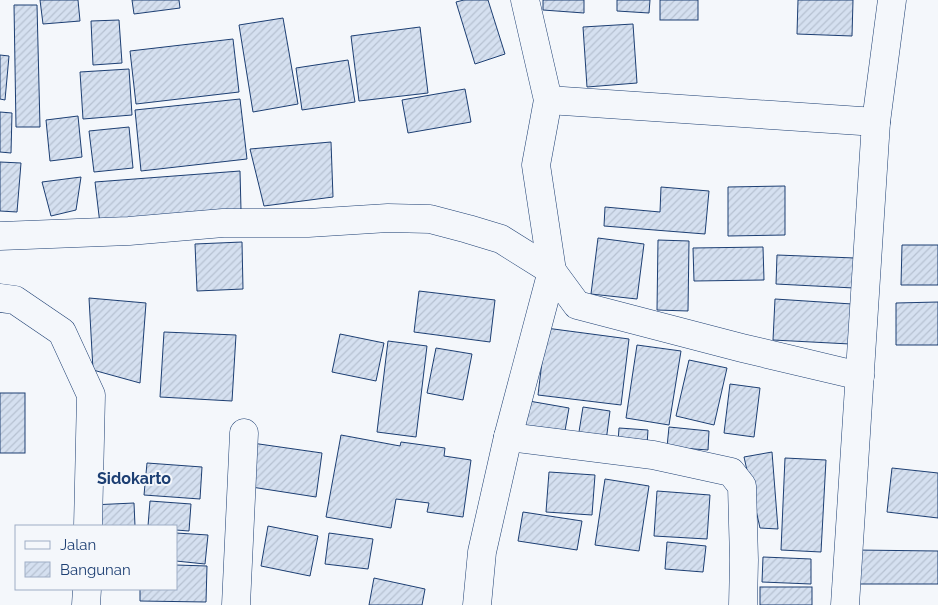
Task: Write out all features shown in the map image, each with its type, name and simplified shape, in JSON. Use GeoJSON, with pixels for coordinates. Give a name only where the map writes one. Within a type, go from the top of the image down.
{"type":"FeatureCollection","features":[{"type":"Feature","properties":{"kind":"street"},"geometry":{"type":"LineString","coordinates":[[477,605],[482,552],[508,437],[552,271],[536,165],[548,100],[525,0]]}},
{"type":"Feature","properties":{"kind":"street"},"geometry":{"type":"LineString","coordinates":[[845,605],[876,122],[892,0]]}},
{"type":"Feature","properties":{"kind":"street"},"geometry":{"type":"LineString","coordinates":[[548,100],[876,122]]}},
{"type":"Feature","properties":{"kind":"street"},"geometry":{"type":"LineString","coordinates":[[0,236],[129,231],[223,222],[308,223],[388,218],[430,219],[468,228],[501,239],[552,271],[577,305],[742,348],[860,376]]}},
{"type":"Feature","properties":{"kind":"street"},"geometry":{"type":"LineString","coordinates":[[0,298],[15,300],[62,332],[91,395],[88,525]]}},
{"type":"Feature","properties":{"kind":"street"},"geometry":{"type":"LineString","coordinates":[[236,605],[244,434]]}},
{"type":"Feature","properties":{"kind":"street"},"geometry":{"type":"LineString","coordinates":[[508,437],[653,455],[730,472],[742,486],[744,532],[743,605]]}},
{"type":"Feature","properties":{"kind":"street"},"geometry":{"type":"LineString","coordinates":[[86,605],[87,590]]}},
{"type":"Feature","properties":{"kind":"building"},"geometry":{"type":"Polygon","coordinates":[[[40,0],[78,0],[80,21],[43,24],[40,0]]]}},
{"type":"Feature","properties":{"kind":"building"},"geometry":{"type":"Polygon","coordinates":[[[132,0],[179,0],[180,8],[134,14],[132,0]]]}},
{"type":"Feature","properties":{"kind":"building"},"geometry":{"type":"Polygon","coordinates":[[[488,0],[505,54],[475,64],[456,2],[488,0]]]}},
{"type":"Feature","properties":{"kind":"building"},"geometry":{"type":"Polygon","coordinates":[[[543,0],[584,0],[584,13],[543,10],[543,0]]]}},
{"type":"Feature","properties":{"kind":"building"},"geometry":{"type":"Polygon","coordinates":[[[617,0],[650,0],[649,13],[617,11],[617,0]]]}},
{"type":"Feature","properties":{"kind":"building"},"geometry":{"type":"Polygon","coordinates":[[[660,0],[698,0],[698,20],[660,20],[660,0]]]}},
{"type":"Feature","properties":{"kind":"building"},"geometry":{"type":"Polygon","coordinates":[[[798,0],[853,0],[852,36],[797,34],[798,0]]]}},
{"type":"Feature","properties":{"kind":"building"},"geometry":{"type":"Polygon","coordinates":[[[14,5],[37,5],[40,127],[16,127],[14,5]]]}},
{"type":"Feature","properties":{"kind":"building"},"geometry":{"type":"Polygon","coordinates":[[[283,18],[298,104],[253,112],[239,25],[283,18]]]}},
{"type":"Feature","properties":{"kind":"building"},"geometry":{"type":"Polygon","coordinates":[[[119,20],[122,63],[93,65],[91,21],[119,20]]]}},
{"type":"Feature","properties":{"kind":"building"},"geometry":{"type":"Polygon","coordinates":[[[633,24],[637,83],[587,87],[583,27],[633,24]]]}},
{"type":"Feature","properties":{"kind":"building"},"geometry":{"type":"Polygon","coordinates":[[[420,27],[428,93],[359,101],[351,36],[420,27]]]}},
{"type":"Feature","properties":{"kind":"building"},"geometry":{"type":"Polygon","coordinates":[[[233,39],[239,92],[136,104],[130,51],[233,39]]]}},
{"type":"Feature","properties":{"kind":"building"},"geometry":{"type":"Polygon","coordinates":[[[0,55],[9,56],[5,100],[0,99],[0,55]]]}},
{"type":"Feature","properties":{"kind":"building"},"geometry":{"type":"Polygon","coordinates":[[[348,60],[355,102],[302,110],[296,68],[348,60]]]}},
{"type":"Feature","properties":{"kind":"building"},"geometry":{"type":"Polygon","coordinates":[[[129,69],[132,115],[83,119],[80,72],[129,69]]]}},
{"type":"Feature","properties":{"kind":"building"},"geometry":{"type":"Polygon","coordinates":[[[465,89],[471,122],[408,133],[402,100],[465,89]]]}},
{"type":"Feature","properties":{"kind":"building"},"geometry":{"type":"Polygon","coordinates":[[[240,99],[247,159],[141,171],[135,110],[240,99]]]}},
{"type":"Feature","properties":{"kind":"building"},"geometry":{"type":"Polygon","coordinates":[[[0,112],[12,113],[11,153],[0,152],[0,112]]]}},
{"type":"Feature","properties":{"kind":"building"},"geometry":{"type":"Polygon","coordinates":[[[78,116],[82,157],[50,161],[46,120],[78,116]]]}},
{"type":"Feature","properties":{"kind":"building"},"geometry":{"type":"Polygon","coordinates":[[[129,127],[133,168],[94,172],[89,131],[129,127]]]}},
{"type":"Feature","properties":{"kind":"building"},"geometry":{"type":"Polygon","coordinates":[[[331,142],[333,197],[264,206],[250,149],[331,142]]]}},
{"type":"Feature","properties":{"kind":"building"},"geometry":{"type":"Polygon","coordinates":[[[0,162],[21,163],[17,212],[0,211],[0,162]]]}},
{"type":"Feature","properties":{"kind":"building"},"geometry":{"type":"Polygon","coordinates":[[[240,171],[241,210],[100,224],[95,182],[240,171]]]}},
{"type":"Feature","properties":{"kind":"building"},"geometry":{"type":"Polygon","coordinates":[[[81,177],[76,210],[51,216],[42,182],[81,177]]]}},
{"type":"Feature","properties":{"kind":"building"},"geometry":{"type":"Polygon","coordinates":[[[785,186],[785,235],[728,236],[728,187],[785,186]]]}},
{"type":"Feature","properties":{"kind":"building"},"geometry":{"type":"Polygon","coordinates":[[[661,187],[709,191],[705,234],[604,226],[605,207],[660,212],[661,187]]]}},
{"type":"Feature","properties":{"kind":"building"},"geometry":{"type":"Polygon","coordinates":[[[598,238],[644,244],[637,299],[591,294],[598,238]]]}},
{"type":"Feature","properties":{"kind":"building"},"geometry":{"type":"Polygon","coordinates":[[[658,240],[689,241],[688,311],[657,310],[658,240]]]}},
{"type":"Feature","properties":{"kind":"building"},"geometry":{"type":"Polygon","coordinates":[[[242,242],[243,289],[197,291],[195,244],[242,242]]]}},
{"type":"Feature","properties":{"kind":"building"},"geometry":{"type":"Polygon","coordinates":[[[902,245],[938,245],[938,285],[901,285],[902,245]]]}},
{"type":"Feature","properties":{"kind":"building"},"geometry":{"type":"Polygon","coordinates":[[[763,247],[764,280],[694,281],[693,248],[763,247]]]}},
{"type":"Feature","properties":{"kind":"building"},"geometry":{"type":"Polygon","coordinates":[[[777,255],[855,258],[854,288],[776,284],[777,255]]]}},
{"type":"Feature","properties":{"kind":"building"},"geometry":{"type":"Polygon","coordinates":[[[419,291],[495,300],[490,342],[414,332],[419,291]]]}},
{"type":"Feature","properties":{"kind":"building"},"geometry":{"type":"Polygon","coordinates":[[[89,298],[146,303],[140,383],[93,370],[89,298]]]}},
{"type":"Feature","properties":{"kind":"building"},"geometry":{"type":"Polygon","coordinates":[[[775,299],[852,304],[850,344],[773,340],[775,299]]]}},
{"type":"Feature","properties":{"kind":"building"},"geometry":{"type":"Polygon","coordinates":[[[938,302],[938,345],[896,345],[896,303],[938,302]]]}},
{"type":"Feature","properties":{"kind":"building"},"geometry":{"type":"Polygon","coordinates":[[[546,328],[629,339],[621,405],[538,395],[546,328]]]}},
{"type":"Feature","properties":{"kind":"building"},"geometry":{"type":"Polygon","coordinates":[[[164,332],[236,335],[232,401],[160,397],[164,332]]]}},
{"type":"Feature","properties":{"kind":"building"},"geometry":{"type":"Polygon","coordinates":[[[340,334],[384,343],[376,381],[332,372],[340,334]]]}},
{"type":"Feature","properties":{"kind":"building"},"geometry":{"type":"Polygon","coordinates":[[[388,341],[427,346],[416,437],[377,432],[388,341]]]}},
{"type":"Feature","properties":{"kind":"building"},"geometry":{"type":"Polygon","coordinates":[[[637,345],[681,351],[669,425],[626,418],[637,345]]]}},
{"type":"Feature","properties":{"kind":"building"},"geometry":{"type":"Polygon","coordinates":[[[436,348],[472,354],[463,400],[427,393],[436,348]]]}},
{"type":"Feature","properties":{"kind":"building"},"geometry":{"type":"Polygon","coordinates":[[[689,360],[727,368],[714,425],[676,416],[689,360]]]}},
{"type":"Feature","properties":{"kind":"building"},"geometry":{"type":"Polygon","coordinates":[[[730,384],[760,388],[754,437],[724,433],[730,384]]]}},
{"type":"Feature","properties":{"kind":"building"},"geometry":{"type":"Polygon","coordinates":[[[0,393],[25,393],[25,453],[0,453],[0,393]]]}},
{"type":"Feature","properties":{"kind":"building"},"geometry":{"type":"Polygon","coordinates":[[[529,401],[569,408],[563,442],[523,435],[529,401]]]}},
{"type":"Feature","properties":{"kind":"building"},"geometry":{"type":"Polygon","coordinates":[[[583,407],[610,411],[606,441],[578,438],[583,407]]]}},
{"type":"Feature","properties":{"kind":"building"},"geometry":{"type":"Polygon","coordinates":[[[669,427],[709,431],[708,450],[667,447],[669,427]]]}},
{"type":"Feature","properties":{"kind":"building"},"geometry":{"type":"Polygon","coordinates":[[[619,428],[648,430],[647,445],[618,442],[619,428]]]}},
{"type":"Feature","properties":{"kind":"building"},"geometry":{"type":"Polygon","coordinates":[[[341,435],[400,446],[401,442],[445,448],[444,456],[471,460],[463,517],[427,512],[429,503],[396,499],[391,528],[326,517],[341,435]]]}},
{"type":"Feature","properties":{"kind":"building"},"geometry":{"type":"Polygon","coordinates":[[[252,443],[322,453],[316,497],[245,486],[252,443]]]}},
{"type":"Feature","properties":{"kind":"building"},"geometry":{"type":"Polygon","coordinates":[[[772,452],[778,529],[760,528],[744,457],[772,452]]]}},
{"type":"Feature","properties":{"kind":"building"},"geometry":{"type":"Polygon","coordinates":[[[785,458],[826,460],[821,552],[781,550],[785,458]]]}},
{"type":"Feature","properties":{"kind":"building"},"geometry":{"type":"Polygon","coordinates":[[[147,463],[202,467],[200,499],[144,495],[147,463]]]}},
{"type":"Feature","properties":{"kind":"building"},"geometry":{"type":"Polygon","coordinates":[[[892,468],[938,473],[938,518],[887,512],[892,468]]]}},
{"type":"Feature","properties":{"kind":"building"},"geometry":{"type":"Polygon","coordinates":[[[549,472],[595,475],[592,515],[546,512],[549,472]]]}},
{"type":"Feature","properties":{"kind":"building"},"geometry":{"type":"Polygon","coordinates":[[[605,479],[649,486],[639,551],[595,545],[605,479]]]}},
{"type":"Feature","properties":{"kind":"building"},"geometry":{"type":"Polygon","coordinates":[[[657,491],[710,495],[707,539],[654,536],[657,491]]]}},
{"type":"Feature","properties":{"kind":"building"},"geometry":{"type":"Polygon","coordinates":[[[150,501],[191,504],[189,531],[178,530],[178,525],[148,525],[150,501]]]}},
{"type":"Feature","properties":{"kind":"building"},"geometry":{"type":"Polygon","coordinates":[[[134,503],[135,525],[91,525],[91,505],[134,503]]]}},
{"type":"Feature","properties":{"kind":"building"},"geometry":{"type":"Polygon","coordinates":[[[523,512],[582,521],[577,550],[518,541],[523,512]]]}},
{"type":"Feature","properties":{"kind":"building"},"geometry":{"type":"Polygon","coordinates":[[[268,526],[318,536],[310,576],[261,566],[268,526]]]}},
{"type":"Feature","properties":{"kind":"building"},"geometry":{"type":"Polygon","coordinates":[[[178,533],[208,535],[205,564],[178,561],[178,533]]]}},
{"type":"Feature","properties":{"kind":"building"},"geometry":{"type":"Polygon","coordinates":[[[329,533],[373,539],[368,569],[325,564],[329,533]]]}},
{"type":"Feature","properties":{"kind":"building"},"geometry":{"type":"Polygon","coordinates":[[[667,542],[706,546],[703,572],[665,569],[667,542]]]}},
{"type":"Feature","properties":{"kind":"building"},"geometry":{"type":"Polygon","coordinates":[[[855,550],[938,551],[938,584],[855,584],[855,550]]]}},
{"type":"Feature","properties":{"kind":"building"},"geometry":{"type":"Polygon","coordinates":[[[763,557],[811,559],[811,584],[762,582],[763,557]]]}},
{"type":"Feature","properties":{"kind":"building"},"geometry":{"type":"Polygon","coordinates":[[[178,565],[207,566],[206,602],[140,601],[140,590],[178,590],[178,565]]]}},
{"type":"Feature","properties":{"kind":"building"},"geometry":{"type":"Polygon","coordinates":[[[374,578],[425,589],[422,605],[369,605],[374,578]]]}},
{"type":"Feature","properties":{"kind":"building"},"geometry":{"type":"Polygon","coordinates":[[[760,587],[812,587],[812,605],[760,605],[760,587]]]}},
{"type":"Feature","properties":{"kind":"district","name":"Sidokarto"},"geometry":{"type":"Point","coordinates":[134,478]}}]}
